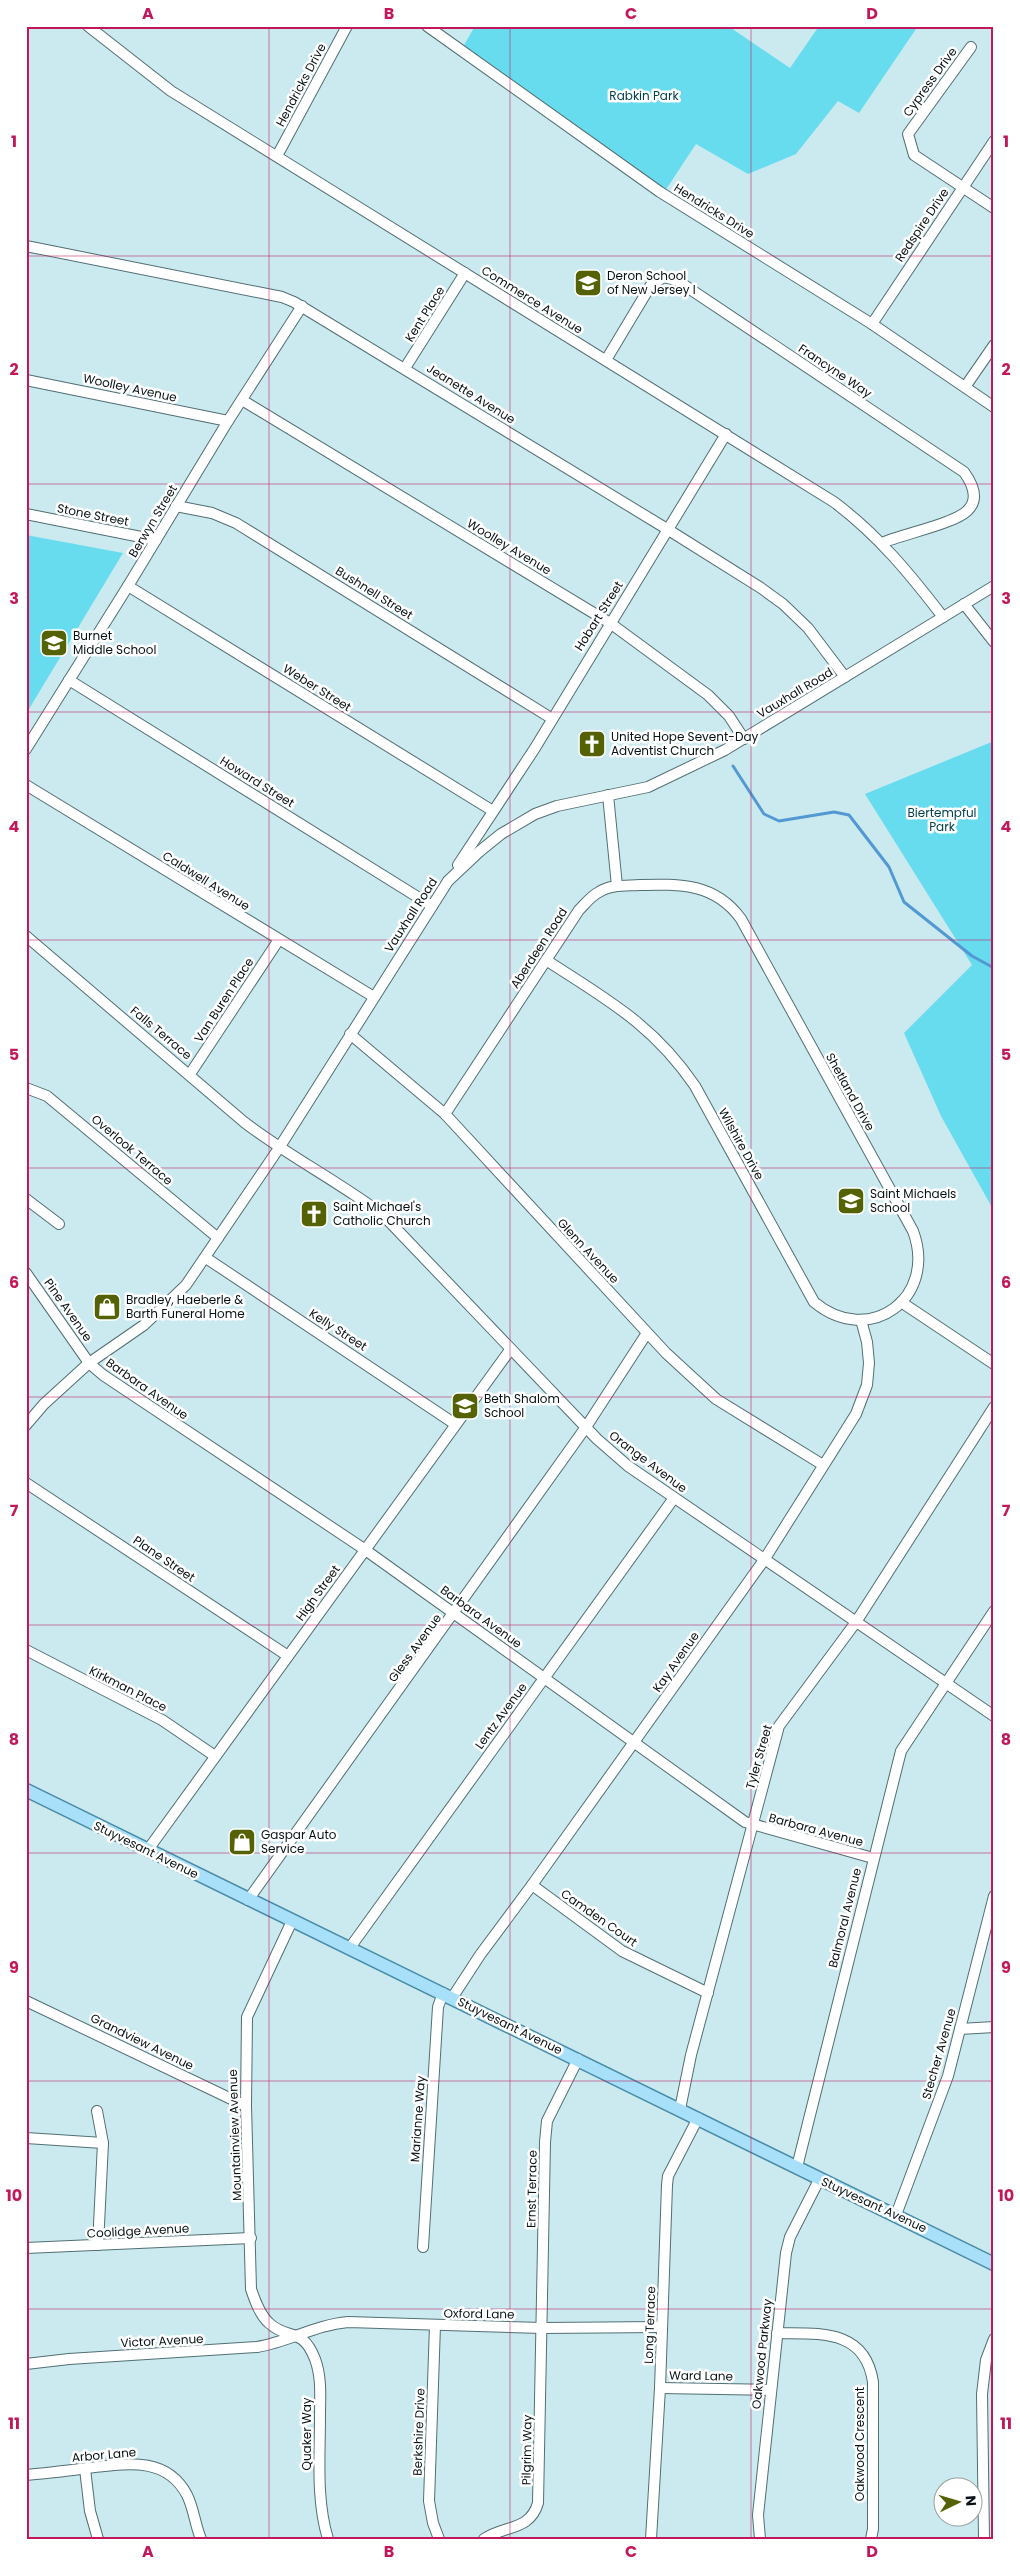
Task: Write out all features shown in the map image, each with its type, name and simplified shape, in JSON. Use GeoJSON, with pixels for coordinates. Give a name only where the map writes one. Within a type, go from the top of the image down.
{"type":"FeatureCollection","features":[{"type":"Feature","properties":{"kind":"main road","name":"Stuyvesant Avenue"},"geometry":{"type":"LineString","coordinates":[[26,1790],[147,1851],[448,1995],[797,2167],[819,2180],[896,2215],[994,2264]]}},
{"type":"Feature","properties":{"kind":"street","name":"Commerce Avenue"},"geometry":{"type":"LineString","coordinates":[[88,26],[171,91],[834,502],[861,523],[904,566],[943,617]]}},
{"type":"Feature","properties":{"kind":"street","name":"Hendricks Drive"},"geometry":{"type":"LineString","coordinates":[[277,156],[347,26]]}},
{"type":"Feature","properties":{"kind":"street","name":"Hendricks Drive"},"geometry":{"type":"LineString","coordinates":[[427,26],[627,170],[872,324],[994,407]]}},
{"type":"Feature","properties":{"kind":"street","name":"Cypress Drive"},"geometry":{"type":"LineString","coordinates":[[971,47],[908,134],[914,155],[994,208]]}},
{"type":"Feature","properties":{"kind":"street","name":"Redspire Drive"},"geometry":{"type":"LineString","coordinates":[[872,324],[994,141]]}},
{"type":"Feature","properties":{"kind":"street","name":"Jeanette Avenue"},"geometry":{"type":"LineString","coordinates":[[26,246],[282,297],[302,306],[668,529],[783,604],[808,628],[845,677]]}},
{"type":"Feature","properties":{"kind":"street","name":"Kent Place"},"geometry":{"type":"LineString","coordinates":[[405,368],[465,273]]}},
{"type":"Feature","properties":{"kind":"street","name":"Francyne Way"},"geometry":{"type":"LineString","coordinates":[[606,360],[651,285],[664,277],[678,281],[964,472],[973,485],[974,498],[968,510],[955,518],[882,543]]}},
{"type":"Feature","properties":{"kind":"street","name":"Berwyn Street"},"geometry":{"type":"LineString","coordinates":[[26,749],[228,421],[302,306]]}},
{"type":"Feature","properties":{"kind":"street"},"geometry":{"type":"LineString","coordinates":[[964,387],[994,345]]}},
{"type":"Feature","properties":{"kind":"street","name":"Woolley Avenue"},"geometry":{"type":"LineString","coordinates":[[26,380],[228,421]]}},
{"type":"Feature","properties":{"kind":"street","name":"Woolley Avenue"},"geometry":{"type":"LineString","coordinates":[[242,400],[610,623],[708,695],[729,716],[744,739]]}},
{"type":"Feature","properties":{"kind":"street","name":"Hobart Street"},"geometry":{"type":"LineString","coordinates":[[448,881],[552,718],[726,434]]}},
{"type":"Feature","properties":{"kind":"street","name":"Bushnell Street"},"geometry":{"type":"LineString","coordinates":[[176,506],[217,514],[236,523],[552,718]]}},
{"type":"Feature","properties":{"kind":"street","name":"Stone Street"},"geometry":{"type":"LineString","coordinates":[[26,514],[156,540]]}},
{"type":"Feature","properties":{"kind":"street","name":"Weber Street"},"geometry":{"type":"LineString","coordinates":[[128,586],[493,811]]}},
{"type":"Feature","properties":{"kind":"street","name":"Vauxhall Road"},"geometry":{"type":"LineString","coordinates":[[26,1425],[44,1404],[90,1363],[157,1313],[186,1285],[279,1148],[448,881],[480,851],[502,834],[528,818],[557,806],[648,788],[744,739],[994,586]]}},
{"type":"Feature","properties":{"kind":"street"},"geometry":{"type":"LineString","coordinates":[[964,604],[994,642]]}},
{"type":"Feature","properties":{"kind":"street","name":"Howard Street"},"geometry":{"type":"LineString","coordinates":[[69,680],[432,906]]}},
{"type":"Feature","properties":{"kind":"street","name":"Caldwell Avenue"},"geometry":{"type":"LineString","coordinates":[[26,786],[374,997]]}},
{"type":"Feature","properties":{"kind":"street"},"geometry":{"type":"LineString","coordinates":[[608,795],[617,886]]}},
{"type":"Feature","properties":{"kind":"street","name":"Shetland Drive"},"geometry":{"type":"LineString","coordinates":[[617,886],[682,884],[698,887],[719,897],[741,919],[913,1231],[919,1250],[918,1269],[915,1281],[901,1302]]}},
{"type":"Feature","properties":{"kind":"street","name":"Aberdeen Road"},"geometry":{"type":"LineString","coordinates":[[445,1114],[579,910],[599,891],[617,886]]}},
{"type":"Feature","properties":{"kind":"street","name":"Falls Terrace"},"geometry":{"type":"LineString","coordinates":[[26,936],[244,1122],[279,1148]]}},
{"type":"Feature","properties":{"kind":"street","name":"Van Buren Place"},"geometry":{"type":"LineString","coordinates":[[190,1074],[278,940]]}},
{"type":"Feature","properties":{"kind":"street","name":"Wilshire Drive"},"geometry":{"type":"LineString","coordinates":[[546,960],[629,1014],[664,1046],[695,1086],[811,1299],[824,1310],[836,1316],[861,1320],[880,1316],[901,1302]]}},
{"type":"Feature","properties":{"kind":"street","name":"Glenn Avenue"},"geometry":{"type":"LineString","coordinates":[[350,1034],[445,1114],[647,1333],[716,1399],[824,1465]]}},
{"type":"Feature","properties":{"kind":"street","name":"Overlook Terrace"},"geometry":{"type":"LineString","coordinates":[[26,1088],[47,1096],[218,1238]]}},
{"type":"Feature","properties":{"kind":"street","name":"Orange Avenue"},"geometry":{"type":"LineString","coordinates":[[279,1148],[351,1191],[383,1215],[510,1350],[586,1427],[596,1440],[628,1466],[994,1716]]}},
{"type":"Feature","properties":{"kind":"street"},"geometry":{"type":"LineString","coordinates":[[26,1199],[59,1224]]}},
{"type":"Feature","properties":{"kind":"street","name":"Kelly Street"},"geometry":{"type":"LineString","coordinates":[[206,1258],[455,1424]]}},
{"type":"Feature","properties":{"kind":"street","name":"Pine Avenue"},"geometry":{"type":"LineString","coordinates":[[26,1272],[90,1363]]}},
{"type":"Feature","properties":{"kind":"street"},"geometry":{"type":"LineString","coordinates":[[901,1302],[994,1364]]}},
{"type":"Feature","properties":{"kind":"street","name":"Kay Avenue"},"geometry":{"type":"LineString","coordinates":[[448,1995],[532,1885],[764,1560],[856,1414],[867,1386],[869,1352],[861,1320]]}},
{"type":"Feature","properties":{"kind":"street","name":"Gless Avenue"},"geometry":{"type":"LineString","coordinates":[[248,1900],[455,1613],[586,1427],[647,1333]]}},
{"type":"Feature","properties":{"kind":"street","name":"High Street"},"geometry":{"type":"LineString","coordinates":[[147,1851],[510,1350]]}},
{"type":"Feature","properties":{"kind":"street","name":"Barbara Avenue"},"geometry":{"type":"LineString","coordinates":[[90,1363],[103,1375],[364,1549],[634,1743],[754,1826],[873,1858]]}},
{"type":"Feature","properties":{"kind":"street","name":"Tyler Street"},"geometry":{"type":"LineString","coordinates":[[680,2109],[691,2055],[754,1826],[779,1726],[856,1622],[994,1407]]}},
{"type":"Feature","properties":{"kind":"street","name":"Plane Street"},"geometry":{"type":"LineString","coordinates":[[26,1483],[288,1656]]}},
{"type":"Feature","properties":{"kind":"street","name":"Lentz Avenue"},"geometry":{"type":"LineString","coordinates":[[349,1949],[674,1498]]}},
{"type":"Feature","properties":{"kind":"street","name":"Balmoral Avenue"},"geometry":{"type":"LineString","coordinates":[[797,2167],[901,1751],[994,1611]]}},
{"type":"Feature","properties":{"kind":"street","name":"Kirkman Place"},"geometry":{"type":"LineString","coordinates":[[26,1650],[162,1720],[215,1756]]}},
{"type":"Feature","properties":{"kind":"street","name":"Camden Court"},"geometry":{"type":"LineString","coordinates":[[532,1885],[622,1951],[708,1993]]}},
{"type":"Feature","properties":{"kind":"street","name":"Stecher Avenue"},"geometry":{"type":"LineString","coordinates":[[896,2215],[948,2076],[994,1896]]}},
{"type":"Feature","properties":{"kind":"street","name":"Mountainview Avenue"},"geometry":{"type":"LineString","coordinates":[[292,1921],[247,2017],[246,2106],[251,2289],[258,2306],[269,2323],[298,2335]]}},
{"type":"Feature","properties":{"kind":"street","name":"Marianne Way"},"geometry":{"type":"LineString","coordinates":[[423,2247],[438,2007],[448,1995]]}},
{"type":"Feature","properties":{"kind":"street","name":"Grandview Avenue"},"geometry":{"type":"LineString","coordinates":[[26,2001],[246,2106]]}},
{"type":"Feature","properties":{"kind":"street"},"geometry":{"type":"LineString","coordinates":[[960,2029],[994,2027]]}},
{"type":"Feature","properties":{"kind":"street","name":"Ernst Terrace"},"geometry":{"type":"LineString","coordinates":[[542,2328],[547,2121],[578,2059]]}},
{"type":"Feature","properties":{"kind":"street"},"geometry":{"type":"LineString","coordinates":[[97,2111],[103,2143],[98,2245]]}},
{"type":"Feature","properties":{"kind":"street","name":"Long Terrace"},"geometry":{"type":"LineString","coordinates":[[651,2539],[660,2388],[668,2176],[698,2118]]}},
{"type":"Feature","properties":{"kind":"street"},"geometry":{"type":"LineString","coordinates":[[26,2138],[103,2143]]}},
{"type":"Feature","properties":{"kind":"street","name":"Oakwood Parkway"},"geometry":{"type":"LineString","coordinates":[[760,2539],[758,2515],[786,2253],[790,2237],[819,2180]]}},
{"type":"Feature","properties":{"kind":"street","name":"Coolidge Avenue"},"geometry":{"type":"LineString","coordinates":[[26,2248],[251,2238]]}},
{"type":"Feature","properties":{"kind":"street","name":"Oxford Lane"},"geometry":{"type":"LineString","coordinates":[[298,2335],[326,2324],[348,2322],[542,2328],[662,2327]]}},
{"type":"Feature","properties":{"kind":"street","name":"Berkshire Drive"},"geometry":{"type":"LineString","coordinates":[[435,2325],[430,2501],[433,2523],[439,2539]]}},
{"type":"Feature","properties":{"kind":"street","name":"Pilgrim Way"},"geometry":{"type":"LineString","coordinates":[[484,2539],[499,2531],[523,2525],[536,2512],[538,2503],[542,2328]]}},
{"type":"Feature","properties":{"kind":"street","name":"Oakwood Crescent"},"geometry":{"type":"LineString","coordinates":[[777,2333],[840,2337],[858,2349],[870,2366],[873,2382],[873,2529],[871,2539]]}},
{"type":"Feature","properties":{"kind":"street","name":"Victor Avenue"},"geometry":{"type":"LineString","coordinates":[[26,2364],[69,2359],[257,2348],[280,2343],[298,2335]]}},
{"type":"Feature","properties":{"kind":"street","name":"Quaker Way"},"geometry":{"type":"LineString","coordinates":[[298,2335],[310,2348],[320,2381],[320,2497],[328,2539]]}},
{"type":"Feature","properties":{"kind":"street"},"geometry":{"type":"LineString","coordinates":[[984,2539],[982,2394],[986,2360],[994,2338]]}},
{"type":"Feature","properties":{"kind":"street","name":"Ward Lane"},"geometry":{"type":"LineString","coordinates":[[660,2388],[771,2390]]}},
{"type":"Feature","properties":{"kind":"street","name":"Arbor Lane"},"geometry":{"type":"LineString","coordinates":[[26,2475],[128,2463],[147,2464],[159,2469],[175,2480],[186,2494],[201,2539]]}},
{"type":"Feature","properties":{"kind":"street"},"geometry":{"type":"LineString","coordinates":[[85,2469],[90,2511],[98,2539]]}},
{"type":"Feature","properties":{"kind":"green space","name":"Rabkin Park"},"geometry":{"type":"Polygon","coordinates":[[[475,26],[728,26],[790,68],[819,26],[918,26],[859,113],[838,101],[796,154],[748,174],[696,144],[663,194],[460,52],[475,26]]]}},
{"type":"Feature","properties":{"kind":"green space","name":"Burnet Middle School"},"geometry":{"type":"Polygon","coordinates":[[[26,535],[123,553],[26,714],[26,535]]]}},
{"type":"Feature","properties":{"kind":"green space","name":"Biertempful Park"},"geometry":{"type":"Polygon","coordinates":[[[994,741],[994,1211],[941,1116],[904,1033],[972,965],[865,794],[994,741]]]}},
{"type":"Feature","properties":{"kind":"waterway"},"geometry":{"type":"LineString","coordinates":[[733,766],[764,814],[779,821],[834,812],[849,815],[889,867],[904,902],[972,956],[994,968]]}},
{"type":"Feature","properties":{"kind":"place","name":"Deron School of New Jersey I"},"geometry":{"type":"Point","coordinates":[588,283]}},
{"type":"Feature","properties":{"kind":"place","name":"Burnet Middle School"},"geometry":{"type":"Point","coordinates":[54,643]}},
{"type":"Feature","properties":{"kind":"place","name":"United Hope Sevent-Day Adventist Church"},"geometry":{"type":"Point","coordinates":[592,744]}},
{"type":"Feature","properties":{"kind":"place","name":"Saint Michaels School"},"geometry":{"type":"Point","coordinates":[851,1201]}},
{"type":"Feature","properties":{"kind":"place","name":"Saint Michael's Catholic Church"},"geometry":{"type":"Point","coordinates":[314,1214]}},
{"type":"Feature","properties":{"kind":"place","name":"Bradley, Haeberle & Barth Funeral Home"},"geometry":{"type":"Point","coordinates":[107,1307]}},
{"type":"Feature","properties":{"kind":"place","name":"Beth Shalom School"},"geometry":{"type":"Point","coordinates":[465,1406]}},
{"type":"Feature","properties":{"kind":"place","name":"Gaspar Auto Service"},"geometry":{"type":"Point","coordinates":[242,1842]}}]}
